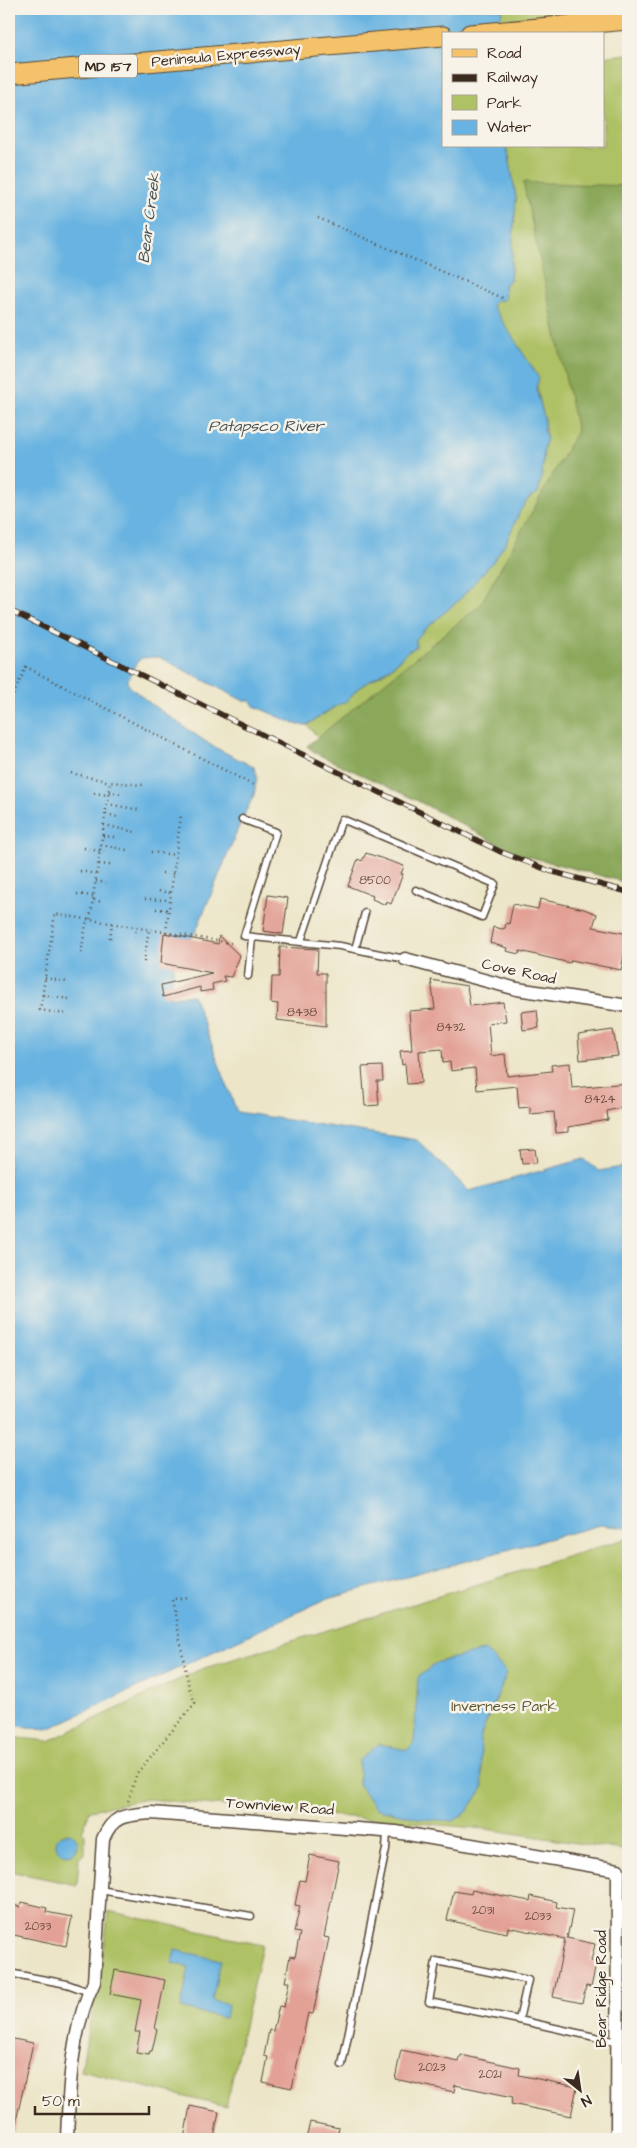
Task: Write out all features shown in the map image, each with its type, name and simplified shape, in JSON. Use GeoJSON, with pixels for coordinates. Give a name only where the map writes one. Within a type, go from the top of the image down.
{"type":"FeatureCollection","features":[{"type":"Feature","properties":{"kind":"main road"},"geometry":{"type":"LineString","coordinates":[[492,32],[628,20]]}},
{"type":"Feature","properties":{"kind":"main road","name":"Peninsula Expressway"},"geometry":{"type":"LineString","coordinates":[[9,74],[442,36]]}},
{"type":"Feature","properties":{"kind":"street","name":"Cove Road"},"geometry":{"type":"LineString","coordinates":[[405,959],[517,989],[628,1006]]}},
{"type":"Feature","properties":{"kind":"street","name":"Townview Road"},"geometry":{"type":"LineString","coordinates":[[122,1817],[151,1813],[387,1832],[618,1870]]}},
{"type":"Feature","properties":{"kind":"street"},"geometry":{"type":"LineString","coordinates":[[67,2139],[68,2105],[75,2041],[89,1992],[94,1982],[102,1838],[107,1828],[122,1817]]}},
{"type":"Feature","properties":{"kind":"street","name":"Bear Ridge Road"},"geometry":{"type":"LineString","coordinates":[[617,2139],[618,1870]]}},
{"type":"Feature","properties":{"kind":"lane"},"geometry":{"type":"LineString","coordinates":[[242,819],[276,832],[244,936],[276,941],[301,941],[405,959]]}},
{"type":"Feature","properties":{"kind":"lane"},"geometry":{"type":"LineString","coordinates":[[301,941],[342,819],[494,884],[482,917],[416,890]]}},
{"type":"Feature","properties":{"kind":"lane"},"geometry":{"type":"LineString","coordinates":[[354,949],[366,913]]}},
{"type":"Feature","properties":{"kind":"lane"},"geometry":{"type":"LineString","coordinates":[[248,976],[252,938]]}},
{"type":"Feature","properties":{"kind":"lane"},"geometry":{"type":"LineString","coordinates":[[342,2065],[386,1849],[387,1832]]}},
{"type":"Feature","properties":{"kind":"lane"},"geometry":{"type":"LineString","coordinates":[[100,1890],[251,1916]]}},
{"type":"Feature","properties":{"kind":"lane"},"geometry":{"type":"LineString","coordinates":[[519,2020],[528,1980],[436,1960],[429,2002],[617,2042]]}},
{"type":"Feature","properties":{"kind":"lane"},"geometry":{"type":"LineString","coordinates":[[9,1973],[67,1984],[89,1992]]}},
{"type":"Feature","properties":{"kind":"path"},"geometry":{"type":"LineString","coordinates":[[318,218],[505,299]]}},
{"type":"Feature","properties":{"kind":"path"},"geometry":{"type":"LineString","coordinates":[[9,704],[26,667],[255,786]]}},
{"type":"Feature","properties":{"kind":"path"},"geometry":{"type":"LineString","coordinates":[[71,773],[110,782],[143,785]]}},
{"type":"Feature","properties":{"kind":"path"},"geometry":{"type":"LineString","coordinates":[[81,953],[102,851],[102,836],[110,782]]}},
{"type":"Feature","properties":{"kind":"path"},"geometry":{"type":"LineString","coordinates":[[94,793],[122,794]]}},
{"type":"Feature","properties":{"kind":"path"},"geometry":{"type":"LineString","coordinates":[[107,804],[140,810]]}},
{"type":"Feature","properties":{"kind":"path"},"geometry":{"type":"LineString","coordinates":[[106,814],[117,816]]}},
{"type":"Feature","properties":{"kind":"path"},"geometry":{"type":"LineString","coordinates":[[166,932],[181,814]]}},
{"type":"Feature","properties":{"kind":"path"},"geometry":{"type":"LineString","coordinates":[[104,825],[135,832]]}},
{"type":"Feature","properties":{"kind":"path"},"geometry":{"type":"LineString","coordinates":[[102,836],[114,837]]}},
{"type":"Feature","properties":{"kind":"path"},"geometry":{"type":"LineString","coordinates":[[101,845],[127,850]]}},
{"type":"Feature","properties":{"kind":"path"},"geometry":{"type":"LineString","coordinates":[[84,848],[102,851]]}},
{"type":"Feature","properties":{"kind":"path"},"geometry":{"type":"LineString","coordinates":[[151,852],[175,855]]}},
{"type":"Feature","properties":{"kind":"path"},"geometry":{"type":"LineString","coordinates":[[98,864],[110,865]]}},
{"type":"Feature","properties":{"kind":"path"},"geometry":{"type":"LineString","coordinates":[[80,871],[97,874]]}},
{"type":"Feature","properties":{"kind":"path"},"geometry":{"type":"LineString","coordinates":[[162,873],[173,874]]}},
{"type":"Feature","properties":{"kind":"path"},"geometry":{"type":"LineString","coordinates":[[96,881],[106,883]]}},
{"type":"Feature","properties":{"kind":"path"},"geometry":{"type":"LineString","coordinates":[[159,891],[170,893]]}},
{"type":"Feature","properties":{"kind":"path"},"geometry":{"type":"LineString","coordinates":[[77,894],[94,896]]}},
{"type":"Feature","properties":{"kind":"path"},"geometry":{"type":"LineString","coordinates":[[145,899],[169,900]]}},
{"type":"Feature","properties":{"kind":"path"},"geometry":{"type":"LineString","coordinates":[[93,900],[102,902]]}},
{"type":"Feature","properties":{"kind":"path"},"geometry":{"type":"LineString","coordinates":[[156,909],[168,910]]}},
{"type":"Feature","properties":{"kind":"path"},"geometry":{"type":"LineString","coordinates":[[65,1014],[40,1010],[55,914],[231,943]]}},
{"type":"Feature","properties":{"kind":"path"},"geometry":{"type":"LineString","coordinates":[[110,938],[112,923]]}},
{"type":"Feature","properties":{"kind":"path"},"geometry":{"type":"LineString","coordinates":[[134,937],[137,927]]}},
{"type":"Feature","properties":{"kind":"path"},"geometry":{"type":"LineString","coordinates":[[144,962],[149,929]]}},
{"type":"Feature","properties":{"kind":"path"},"geometry":{"type":"LineString","coordinates":[[45,978],[67,982]]}},
{"type":"Feature","properties":{"kind":"path"},"geometry":{"type":"LineString","coordinates":[[43,995],[69,999]]}},
{"type":"Feature","properties":{"kind":"path"},"geometry":{"type":"LineString","coordinates":[[122,1817],[137,1773],[195,1703],[189,1688],[172,1599],[188,1597]]}},
{"type":"Feature","properties":{"kind":"green space"},"geometry":{"type":"Polygon","coordinates":[[[503,9],[570,9],[568,32],[496,32],[503,9]]]}},
{"type":"Feature","properties":{"kind":"green space"},"geometry":{"type":"Polygon","coordinates":[[[628,54],[628,181],[621,187],[628,874],[320,739],[307,725],[348,700],[358,688],[390,669],[408,651],[412,650],[416,639],[423,631],[461,598],[495,559],[506,542],[521,509],[542,476],[544,447],[547,439],[537,389],[536,374],[529,366],[492,305],[496,301],[505,299],[504,285],[510,280],[516,198],[509,156],[506,148],[604,148],[604,57],[628,54]]]}},
{"type":"Feature","properties":{"kind":"green space"},"geometry":{"type":"Polygon","coordinates":[[[523,182],[628,186],[628,883],[515,853],[418,801],[317,754],[307,746],[480,605],[577,431],[523,182]]]}},
{"type":"Feature","properties":{"kind":"green space","name":"Inverness Park"},"geometry":{"type":"Polygon","coordinates":[[[628,1538],[628,1851],[486,1829],[147,1799],[90,1810],[82,1832],[85,1835],[85,1853],[79,1858],[77,1885],[9,1871],[9,1737],[49,1741],[201,1669],[628,1538]]]}},
{"type":"Feature","properties":{"kind":"green space"},"geometry":{"type":"Polygon","coordinates":[[[108,1911],[262,1945],[226,2107],[81,2071],[106,1932],[108,1911]]]}},
{"type":"Feature","properties":{"kind":"water","name":"Patapsco River"},"geometry":{"type":"Polygon","coordinates":[[[9,9],[503,9],[496,32],[442,32],[442,148],[506,148],[509,156],[516,198],[510,280],[504,285],[505,299],[496,301],[492,305],[539,378],[536,388],[544,417],[544,432],[547,439],[544,447],[542,476],[538,493],[530,497],[521,509],[506,542],[495,559],[461,598],[423,631],[416,639],[416,647],[408,651],[390,668],[358,688],[348,700],[307,725],[298,725],[254,706],[251,701],[244,701],[159,657],[141,658],[133,668],[127,682],[130,687],[151,704],[212,746],[254,767],[257,777],[254,795],[242,819],[196,931],[174,965],[169,997],[193,995],[237,1112],[417,1140],[469,1191],[584,1159],[599,1171],[628,1166],[628,1528],[600,1525],[328,1598],[48,1729],[9,1725],[9,9]]]}},
{"type":"Feature","properties":{"kind":"water"},"geometry":{"type":"Polygon","coordinates":[[[485,1650],[507,1673],[480,1737],[483,1788],[467,1812],[454,1821],[421,1819],[375,1808],[359,1785],[359,1760],[379,1744],[407,1750],[414,1743],[418,1677],[438,1662],[485,1650]]]}},
{"type":"Feature","properties":{"kind":"water"},"geometry":{"type":"Polygon","coordinates":[[[63,1833],[71,1833],[78,1840],[78,1848],[71,1855],[63,1855],[56,1848],[56,1840],[63,1833]]]}},
{"type":"Feature","properties":{"kind":"water"},"geometry":{"type":"Polygon","coordinates":[[[175,1950],[221,1960],[212,2000],[228,2004],[225,2018],[181,2008],[189,1967],[172,1963],[175,1950]]]}},
{"type":"Feature","properties":{"kind":"building"},"geometry":{"type":"Polygon","coordinates":[[[366,853],[404,866],[401,874],[403,874],[391,904],[387,902],[386,905],[372,899],[373,896],[348,886],[358,859],[362,861],[366,853]]]}},
{"type":"Feature","properties":{"kind":"building"},"geometry":{"type":"Polygon","coordinates":[[[268,895],[288,898],[283,934],[263,931],[268,895]]]}},
{"type":"Feature","properties":{"kind":"building"},"geometry":{"type":"Polygon","coordinates":[[[540,899],[584,909],[597,914],[593,927],[628,934],[621,970],[571,960],[570,963],[520,951],[519,954],[506,951],[507,948],[490,943],[493,927],[502,929],[505,928],[506,923],[509,924],[513,904],[538,909],[540,899]]]}},
{"type":"Feature","properties":{"kind":"building"},"geometry":{"type":"Polygon","coordinates":[[[164,933],[218,944],[219,936],[240,956],[231,977],[223,976],[225,981],[212,984],[213,990],[200,992],[200,987],[163,997],[161,985],[212,973],[161,963],[164,933]]]}},
{"type":"Feature","properties":{"kind":"building"},"geometry":{"type":"Polygon","coordinates":[[[280,947],[318,949],[317,973],[326,973],[326,1026],[277,1020],[278,1004],[271,1003],[272,977],[279,977],[280,947]]]}},
{"type":"Feature","properties":{"kind":"building"},"geometry":{"type":"Polygon","coordinates":[[[431,980],[467,986],[470,1006],[503,1002],[506,1021],[488,1023],[491,1056],[505,1054],[507,1076],[552,1071],[551,1065],[570,1063],[572,1088],[628,1083],[628,1106],[607,1111],[608,1120],[568,1127],[568,1132],[556,1133],[554,1112],[530,1114],[530,1107],[519,1108],[517,1086],[477,1090],[475,1068],[451,1071],[450,1062],[443,1063],[442,1049],[419,1051],[421,1083],[407,1084],[405,1064],[402,1065],[400,1051],[412,1050],[409,1011],[435,1009],[431,980]]]}},
{"type":"Feature","properties":{"kind":"building"},"geometry":{"type":"Polygon","coordinates":[[[537,1010],[539,1028],[523,1030],[521,1012],[537,1010]]]}},
{"type":"Feature","properties":{"kind":"building"},"geometry":{"type":"Polygon","coordinates":[[[613,1030],[618,1056],[580,1060],[578,1035],[613,1030]]]}},
{"type":"Feature","properties":{"kind":"building"},"geometry":{"type":"Polygon","coordinates":[[[382,1066],[383,1081],[377,1081],[379,1105],[365,1106],[362,1067],[382,1066]]]}},
{"type":"Feature","properties":{"kind":"building"},"geometry":{"type":"Polygon","coordinates":[[[535,1149],[537,1163],[522,1164],[520,1150],[535,1149]]]}},
{"type":"Feature","properties":{"kind":"building"},"geometry":{"type":"Polygon","coordinates":[[[310,1855],[339,1861],[324,1937],[329,1938],[313,2014],[308,2013],[292,2088],[263,2082],[268,2057],[264,2056],[269,2030],[273,2031],[279,2006],[284,2007],[289,1982],[285,1982],[290,1956],[295,1957],[300,1933],[294,1932],[300,1906],[295,1905],[300,1880],[305,1881],[310,1855]]]}},
{"type":"Feature","properties":{"kind":"building"},"geometry":{"type":"Polygon","coordinates":[[[472,1890],[530,1901],[531,1896],[557,1902],[556,1907],[573,1910],[567,1938],[595,1944],[591,1961],[596,1962],[594,1974],[591,1987],[586,1986],[582,2003],[553,1997],[565,1939],[508,1927],[507,1933],[447,1920],[454,1891],[471,1894],[472,1890]]]}},
{"type":"Feature","properties":{"kind":"building"},"geometry":{"type":"Polygon","coordinates":[[[22,1902],[47,1908],[46,1912],[72,1917],[66,1946],[9,1934],[9,1904],[20,1907],[22,1902]]]}},
{"type":"Feature","properties":{"kind":"building"},"geometry":{"type":"Polygon","coordinates":[[[115,1970],[165,1980],[155,2029],[157,2029],[152,2051],[150,2051],[149,2055],[136,2053],[140,2032],[135,2032],[141,2000],[110,1994],[115,1970]]]}},
{"type":"Feature","properties":{"kind":"building"},"geometry":{"type":"Polygon","coordinates":[[[9,2038],[33,2043],[14,2131],[9,2130],[9,2038]]]}},
{"type":"Feature","properties":{"kind":"building"},"geometry":{"type":"Polygon","coordinates":[[[401,2050],[459,2062],[461,2055],[520,2068],[519,2075],[577,2087],[571,2116],[511,2104],[513,2097],[455,2085],[454,2092],[395,2079],[401,2050]]]}},
{"type":"Feature","properties":{"kind":"building"},"geometry":{"type":"Polygon","coordinates":[[[190,2106],[219,2112],[214,2139],[184,2139],[190,2106]]]}},
{"type":"Feature","properties":{"kind":"building"},"geometry":{"type":"Polygon","coordinates":[[[310,2122],[339,2128],[336,2139],[306,2139],[310,2122]]]}},
{"type":"Feature","properties":{"kind":"railway"},"geometry":{"type":"LineString","coordinates":[[9,610],[501,852],[550,871],[628,892]]}},
{"type":"Feature","properties":{"kind":"water label","name":"Bear Creek"},"geometry":{"type":"Point","coordinates":[148,218]}}]}
